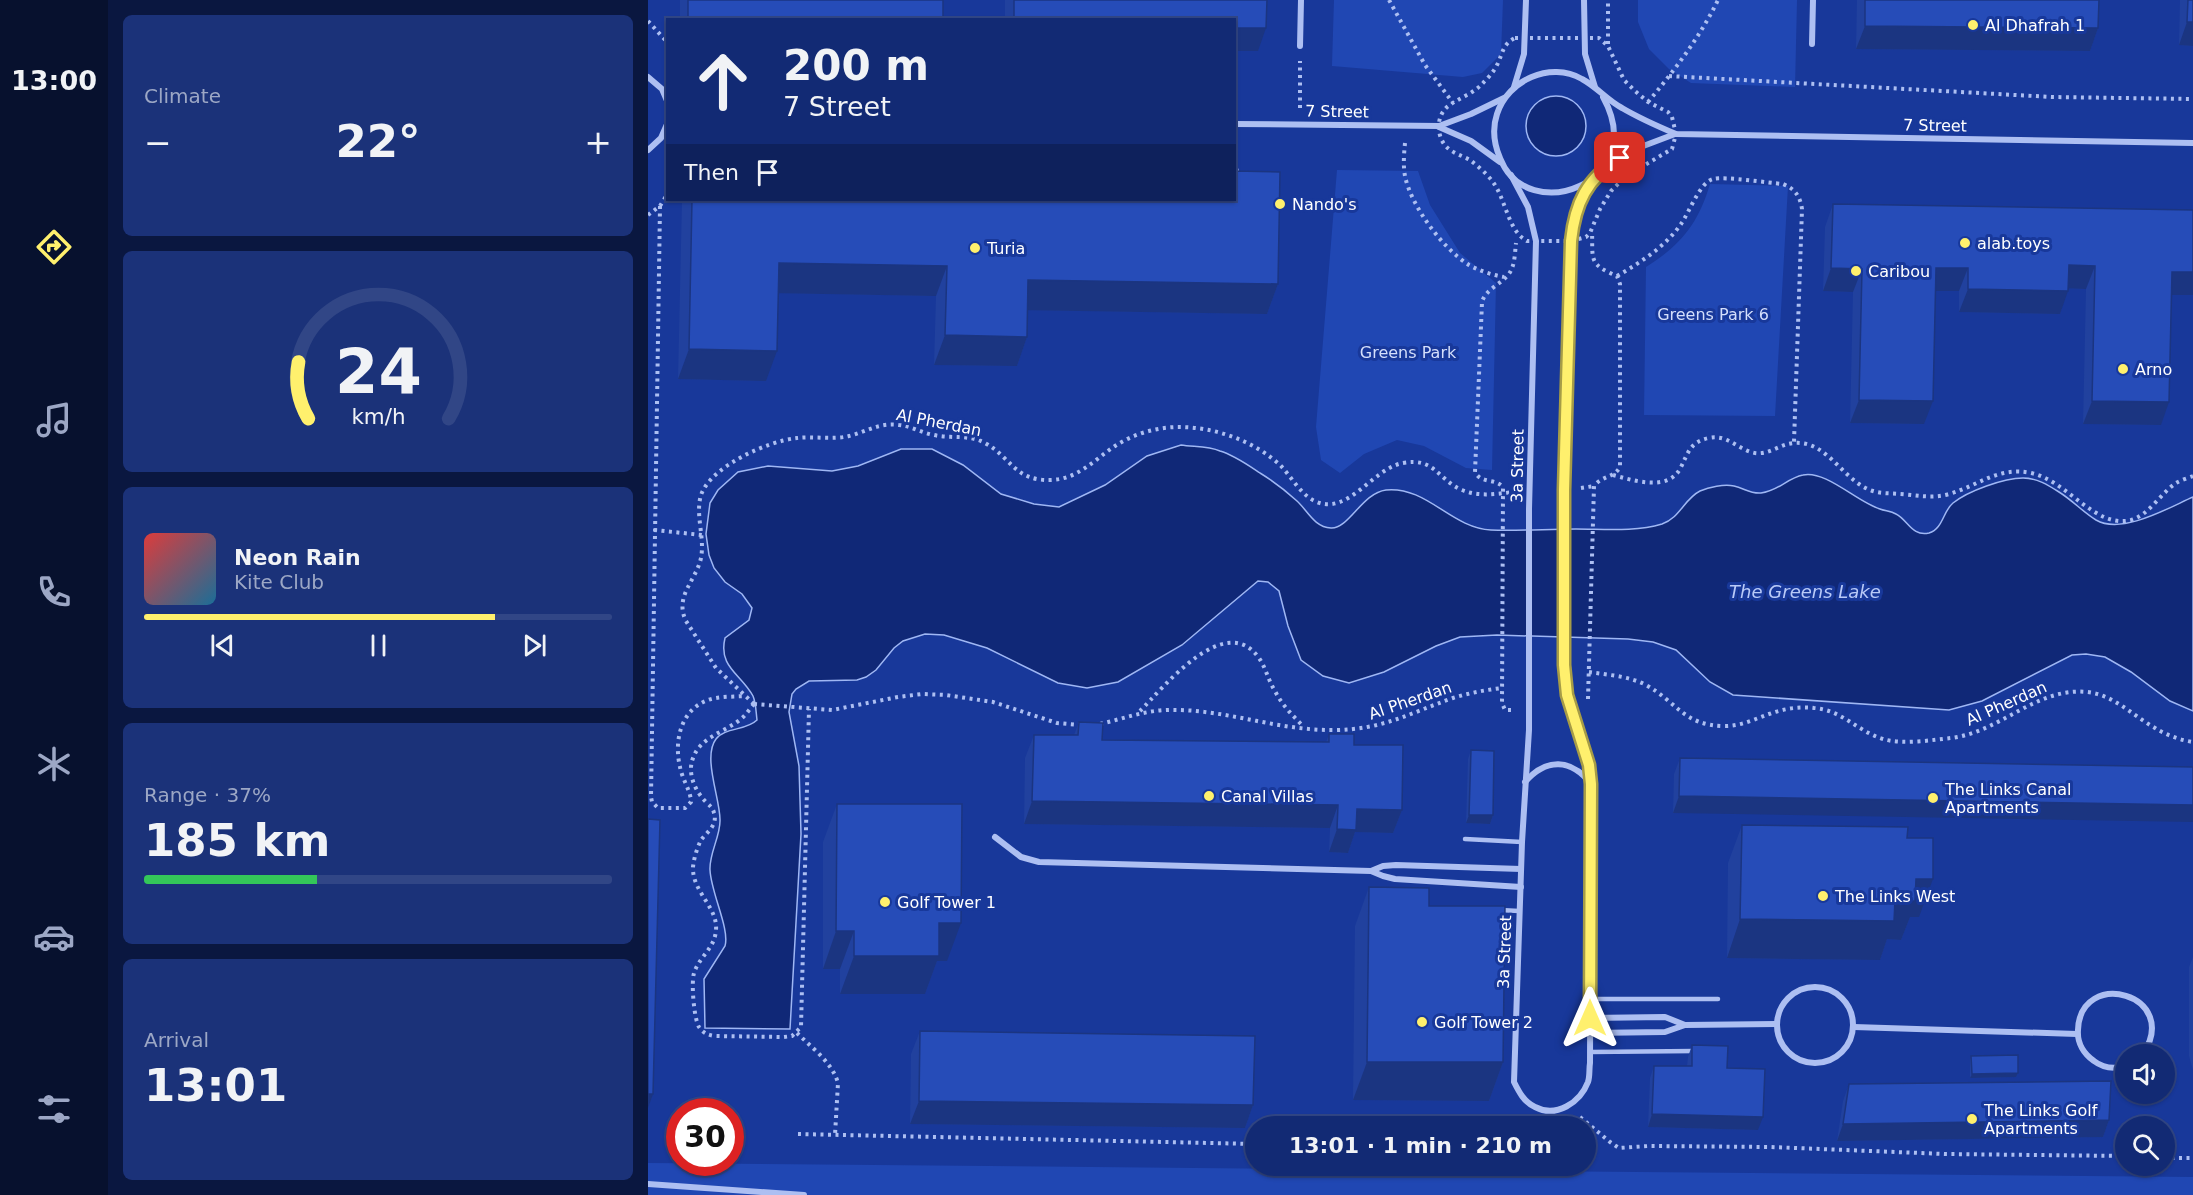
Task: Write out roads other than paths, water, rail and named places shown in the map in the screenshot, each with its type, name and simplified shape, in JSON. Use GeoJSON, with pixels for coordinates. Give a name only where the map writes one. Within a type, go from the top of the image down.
{"type":"FeatureCollection","features":[{"type":"Feature","properties":{"kind":"street"},"geometry":{"type":"LineString","coordinates":[[1300,46],[1301,0]]}},
{"type":"Feature","properties":{"kind":"street"},"geometry":{"type":"LineString","coordinates":[[1514,87],[1520,71],[1526,38],[1527,0]]}},
{"type":"Feature","properties":{"kind":"street"},"geometry":{"type":"LineString","coordinates":[[1584,0],[1584,38],[1589,71],[1595,87],[1611,110],[1614,125],[1614,141],[1610,156],[1577,208],[1572,224],[1571,241],[1564,665],[1567,695],[1586,755],[1591,784],[1590,1052]]}},
{"type":"Feature","properties":{"kind":"street"},"geometry":{"type":"LineString","coordinates":[[1812,44],[1813,0]]}},
{"type":"Feature","properties":{"kind":"street"},"geometry":{"type":"LineString","coordinates":[[648,72],[665,91]]}},
{"type":"Feature","properties":{"kind":"street"},"geometry":{"type":"LineString","coordinates":[[1594,178],[1567,191],[1552,193],[1536,190],[1523,184],[1511,175],[1502,163],[1495,147],[1494,130],[1497,113],[1504,98],[1514,87],[1529,77],[1546,72],[1563,72],[1595,87]]}},
{"type":"Feature","properties":{"kind":"street","name":"7 Street"},"geometry":{"type":"LineString","coordinates":[[1603,97],[1676,134]]}},
{"type":"Feature","properties":{"kind":"street","name":"7 Street"},"geometry":{"type":"LineString","coordinates":[[1236,124],[1439,126],[1504,98]]}},
{"type":"Feature","properties":{"kind":"street","name":"7 Street"},"geometry":{"type":"LineString","coordinates":[[1439,126],[1471,141],[1502,163]]}},
{"type":"Feature","properties":{"kind":"street","name":"7 Street"},"geometry":{"type":"LineString","coordinates":[[1602,169],[1638,148],[1676,134],[2193,143]]}},
{"type":"Feature","properties":{"kind":"street"},"geometry":{"type":"LineString","coordinates":[[649,151],[664,137]]}},
{"type":"Feature","properties":{"kind":"street","name":"3a Street"},"geometry":{"type":"LineString","coordinates":[[1511,175],[1528,207],[1536,241],[1529,509],[1529,730],[1522,842],[1514,1082],[1522,1097],[1535,1107],[1552,1111],[1568,1107],[1581,1096],[1588,1080],[1590,1052]]}},
{"type":"Feature","properties":{"kind":"street"},"geometry":{"type":"LineString","coordinates":[[1525,782],[1534,772],[1545,766],[1559,764],[1572,766],[1591,784]]}},
{"type":"Feature","properties":{"kind":"street"},"geometry":{"type":"LineString","coordinates":[[995,837],[1021,857],[1039,862],[1371,871],[1395,879],[1521,887]]}},
{"type":"Feature","properties":{"kind":"street"},"geometry":{"type":"LineString","coordinates":[[1371,871],[1396,864],[1521,869]]}},
{"type":"Feature","properties":{"kind":"street"},"geometry":{"type":"LineString","coordinates":[[1816,987],[1828,989],[1839,995],[1852,1014],[1854,1027],[1845,1049],[1836,1057],[1813,1064],[1802,1062],[1791,1056],[1780,1041],[1776,1024],[1779,1012],[1793,993],[1804,988],[1816,987]]}},
{"type":"Feature","properties":{"kind":"street"},"geometry":{"type":"LineString","coordinates":[[2115,1067],[2097,1064],[2084,1051],[2078,1034],[2081,1016],[2092,1001],[2103,995],[2115,993],[2138,1000],[2146,1009],[2151,1020],[2152,1033],[2149,1044]]}},
{"type":"Feature","properties":{"kind":"street"},"geometry":{"type":"LineString","coordinates":[[1590,1018],[1658,1017],[1672,1019],[1685,1025]]}},
{"type":"Feature","properties":{"kind":"street"},"geometry":{"type":"LineString","coordinates":[[1590,1034],[1665,1032],[1685,1025],[1776,1024]]}},
{"type":"Feature","properties":{"kind":"street"},"geometry":{"type":"LineString","coordinates":[[1854,1027],[2078,1034]]}},
{"type":"Feature","properties":{"kind":"street"},"geometry":{"type":"LineString","coordinates":[[648,1184],[804,1195]]}},
{"type":"Feature","properties":{"kind":"lane"},"geometry":{"type":"LineString","coordinates":[[1236,170],[1240,183]]}},
{"type":"Feature","properties":{"kind":"lane"},"geometry":{"type":"LineString","coordinates":[[1465,839],[1522,842]]}},
{"type":"Feature","properties":{"kind":"lane"},"geometry":{"type":"LineString","coordinates":[[1496,910],[1520,911]]}},
{"type":"Feature","properties":{"kind":"lane"},"geometry":{"type":"LineString","coordinates":[[1590,999],[1718,999]]}},
{"type":"Feature","properties":{"kind":"lane"},"geometry":{"type":"LineString","coordinates":[[1590,1052],[1706,1051]]}},
{"type":"Feature","properties":{"kind":"water"},"geometry":{"type":"Polygon","coordinates":[[[1556,96],[1573,101],[1581,109],[1586,126],[1581,143],[1573,151],[1556,156],[1539,151],[1531,143],[1526,126],[1531,109],[1539,101],[1556,96]]]}},
{"type":"Feature","properties":{"kind":"water","name":"The Greens Lake"},"geometry":{"type":"Polygon","coordinates":[[[1181,445],[1211,448],[1236,458],[1284,490],[1320,525],[1331,528],[1344,523],[1370,497],[1386,490],[1401,490],[1414,494],[1463,522],[1477,528],[1491,530],[1619,530],[1652,527],[1668,521],[1700,491],[1730,485],[1761,493],[1773,490],[1803,475],[1822,477],[1871,505],[1896,514],[1918,533],[1923,534],[1934,531],[1950,506],[1960,498],[2006,480],[2033,479],[2046,484],[2096,520],[2107,524],[2132,522],[2145,518],[2193,497],[2193,711],[2170,701],[2131,672],[2105,657],[2086,654],[2072,655],[1982,701],[1949,710],[1733,695],[1710,682],[1676,650],[1653,642],[1628,639],[1497,635],[1460,637],[1436,646],[1384,672],[1349,683],[1323,676],[1301,660],[1288,626],[1279,591],[1268,582],[1258,581],[1182,645],[1118,682],[1087,688],[1058,683],[987,648],[944,635],[925,634],[903,641],[894,648],[876,670],[866,677],[857,680],[809,681],[792,694],[789,712],[799,766],[801,834],[790,1029],[705,1028],[704,979],[725,946],[726,939],[710,870],[720,821],[711,768],[712,747],[720,735],[747,726],[757,720],[753,696],[732,670],[725,656],[725,638],[749,620],[752,608],[742,594],[725,582],[714,568],[709,555],[706,534],[710,503],[718,490],[738,472],[768,466],[832,471],[858,466],[901,449],[932,449],[963,465],[1001,494],[1034,504],[1059,507],[1105,485],[1147,456],[1181,445]]]}},
{"type":"Feature","properties":{"kind":"place","name":"Al Dhafrah 1"},"geometry":{"type":"Point","coordinates":[1973,25]}},
{"type":"Feature","properties":{"kind":"place","name":"Nando's"},"geometry":{"type":"Point","coordinates":[1280,204]}},
{"type":"Feature","properties":{"kind":"place","name":"alab.toys"},"geometry":{"type":"Point","coordinates":[1965,243]}},
{"type":"Feature","properties":{"kind":"place","name":"Turia"},"geometry":{"type":"Point","coordinates":[975,248]}},
{"type":"Feature","properties":{"kind":"place","name":"Caribou"},"geometry":{"type":"Point","coordinates":[1856,271]}},
{"type":"Feature","properties":{"kind":"place","name":"Arno"},"geometry":{"type":"Point","coordinates":[2123,369]}},
{"type":"Feature","properties":{"kind":"place","name":"Canal Villas"},"geometry":{"type":"Point","coordinates":[1209,796]}},
{"type":"Feature","properties":{"kind":"place","name":"The Links Canal Apartments"},"geometry":{"type":"Point","coordinates":[1933,798]}},
{"type":"Feature","properties":{"kind":"place","name":"The Links West"},"geometry":{"type":"Point","coordinates":[1823,896]}},
{"type":"Feature","properties":{"kind":"place","name":"Golf Tower 1"},"geometry":{"type":"Point","coordinates":[885,902]}},
{"type":"Feature","properties":{"kind":"place","name":"Golf Tower 2"},"geometry":{"type":"Point","coordinates":[1422,1022]}},
{"type":"Feature","properties":{"kind":"place","name":"The Links Golf Apartments"},"geometry":{"type":"Point","coordinates":[1972,1119]}},
{"type":"Feature","properties":{"kind":"park label","name":"Greens Park 6"},"geometry":{"type":"Point","coordinates":[1713,314]}},
{"type":"Feature","properties":{"kind":"park label","name":"Greens Park"},"geometry":{"type":"Point","coordinates":[1408,352]}}]}
